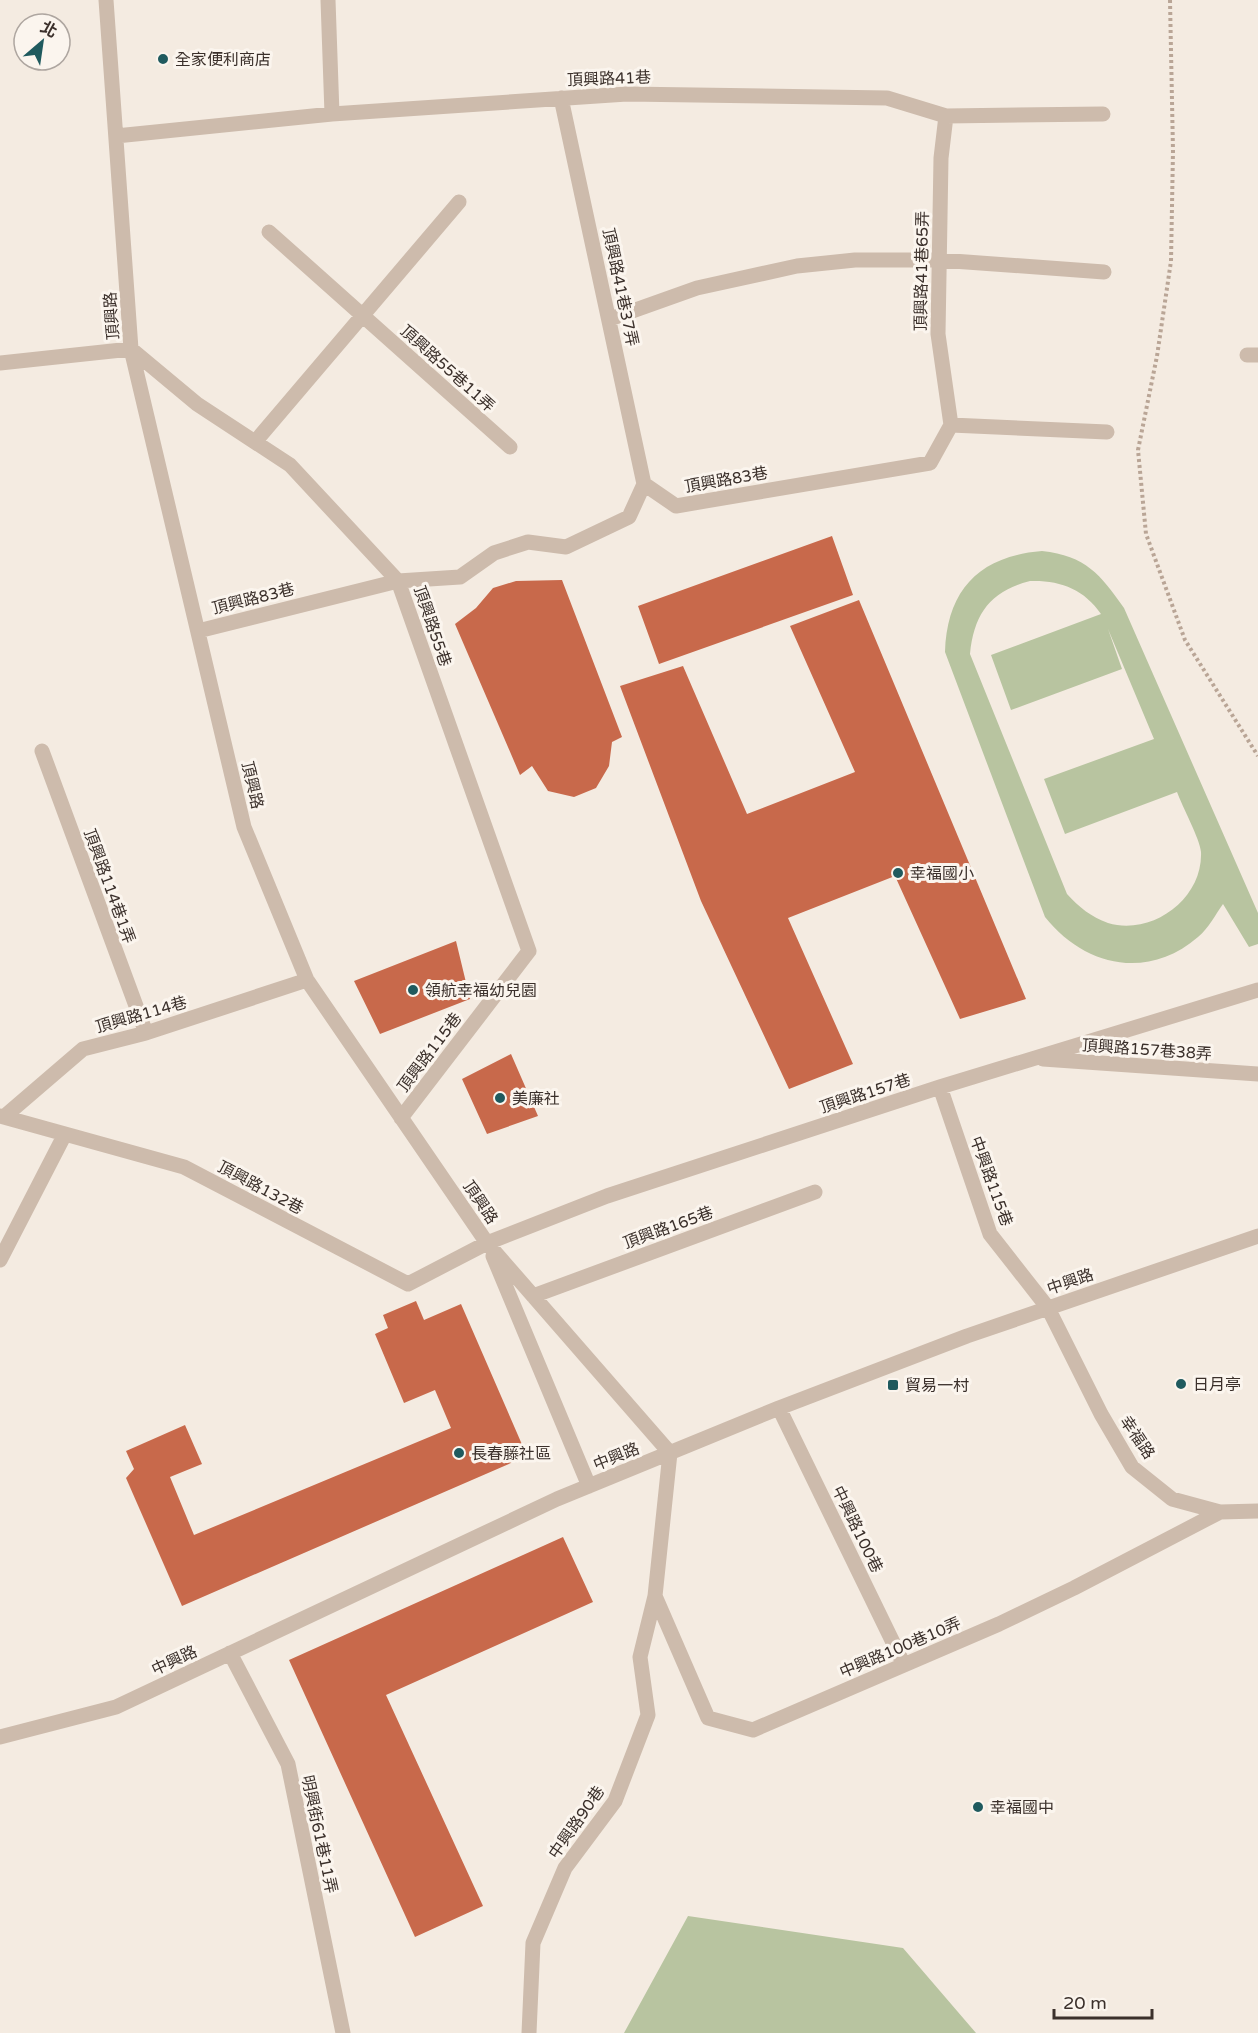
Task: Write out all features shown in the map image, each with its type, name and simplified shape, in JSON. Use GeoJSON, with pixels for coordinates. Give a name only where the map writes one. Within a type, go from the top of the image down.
{"type":"FeatureCollection","features":[{"type":"Feature","properties":{"kind":"street","name":"頂興路"},"geometry":{"type":"LineString","coordinates":[[106,0],[131,349],[244,828],[307,980],[401,1118],[487,1243],[670,1453]]}},
{"type":"Feature","properties":{"kind":"street"},"geometry":{"type":"LineString","coordinates":[[328,0],[332,114]]}},
{"type":"Feature","properties":{"kind":"street","name":"頂興路41巷"},"geometry":{"type":"LineString","coordinates":[[116,136],[332,114],[627,94],[887,98],[946,116],[1103,114]]}},
{"type":"Feature","properties":{"kind":"street","name":"頂興路41巷37弄"},"geometry":{"type":"LineString","coordinates":[[561,98],[644,484]]}},
{"type":"Feature","properties":{"kind":"street","name":"頂興路41巷65弄"},"geometry":{"type":"LineString","coordinates":[[946,116],[941,158],[938,334],[951,425]]}},
{"type":"Feature","properties":{"kind":"street"},"geometry":{"type":"LineString","coordinates":[[255,441],[459,202]]}},
{"type":"Feature","properties":{"kind":"street","name":"頂興路55巷11弄"},"geometry":{"type":"LineString","coordinates":[[270,232],[510,447]]}},
{"type":"Feature","properties":{"kind":"street"},"geometry":{"type":"LineString","coordinates":[[610,319],[697,288],[796,266],[855,260],[939,260],[1104,273]]}},
{"type":"Feature","properties":{"kind":"street"},"geometry":{"type":"LineString","coordinates":[[0,363],[131,349]]}},
{"type":"Feature","properties":{"kind":"street","name":"頂興路55巷"},"geometry":{"type":"LineString","coordinates":[[131,349],[197,404],[290,465],[398,581],[529,951]]}},
{"type":"Feature","properties":{"kind":"street"},"geometry":{"type":"LineString","coordinates":[[951,425],[1107,432]]}},
{"type":"Feature","properties":{"kind":"street","name":"頂興路83巷"},"geometry":{"type":"LineString","coordinates":[[198,631],[398,581],[460,578],[494,554],[528,542],[566,547],[629,517],[644,484],[676,506],[930,463],[951,425]]}},
{"type":"Feature","properties":{"kind":"street","name":"頂興路114巷1弄"},"geometry":{"type":"LineString","coordinates":[[42,751],[146,1033]]}},
{"type":"Feature","properties":{"kind":"street","name":"頂興路115巷"},"geometry":{"type":"LineString","coordinates":[[401,1118],[529,951]]}},
{"type":"Feature","properties":{"kind":"street","name":"頂興路114巷"},"geometry":{"type":"LineString","coordinates":[[3,1116],[83,1049],[146,1033],[307,980]]}},
{"type":"Feature","properties":{"kind":"street","name":"頂興路157巷"},"geometry":{"type":"LineString","coordinates":[[487,1243],[607,1196],[940,1087],[1258,990]]}},
{"type":"Feature","properties":{"kind":"street","name":"頂興路157巷38弄"},"geometry":{"type":"LineString","coordinates":[[1034,1058],[1258,1074]]}},
{"type":"Feature","properties":{"kind":"street","name":"中興路115巷"},"geometry":{"type":"LineString","coordinates":[[940,1087],[990,1234],[1048,1308]]}},
{"type":"Feature","properties":{"kind":"street","name":"頂興路132巷"},"geometry":{"type":"LineString","coordinates":[[3,1116],[184,1167],[408,1284],[487,1243]]}},
{"type":"Feature","properties":{"kind":"street"},"geometry":{"type":"LineString","coordinates":[[0,1260],[65,1134]]}},
{"type":"Feature","properties":{"kind":"street","name":"頂興路165巷"},"geometry":{"type":"LineString","coordinates":[[533,1296],[815,1192]]}},
{"type":"Feature","properties":{"kind":"street","name":"中興路"},"geometry":{"type":"LineString","coordinates":[[0,1737],[116,1707],[589,1486],[780,1408],[967,1336],[1258,1236]]}},
{"type":"Feature","properties":{"kind":"street"},"geometry":{"type":"LineString","coordinates":[[487,1243],[589,1486]]}},
{"type":"Feature","properties":{"kind":"street","name":"幸福路"},"geometry":{"type":"LineString","coordinates":[[1048,1308],[1101,1414],[1132,1467],[1172,1499],[1220,1512],[1258,1511]]}},
{"type":"Feature","properties":{"kind":"street","name":"中興路100巷"},"geometry":{"type":"LineString","coordinates":[[780,1408],[904,1665]]}},
{"type":"Feature","properties":{"kind":"street","name":"中興路90巷"},"geometry":{"type":"LineString","coordinates":[[528,2033],[534,1943],[565,1868],[615,1801],[648,1715],[640,1657],[655,1596],[670,1453]]}},
{"type":"Feature","properties":{"kind":"street","name":"中興路100巷10弄"},"geometry":{"type":"LineString","coordinates":[[655,1596],[708,1718],[753,1730],[999,1624],[1220,1512]]}},
{"type":"Feature","properties":{"kind":"street","name":"明興街61巷11弄"},"geometry":{"type":"LineString","coordinates":[[230,1653],[288,1764],[343,2033]]}},
{"type":"Feature","properties":{"kind":"path"},"geometry":{"type":"LineString","coordinates":[[1170,0],[1173,150],[1171,261],[1157,356],[1138,450],[1146,534],[1185,640],[1258,756]]}},
{"type":"Feature","properties":{"kind":"green space"},"geometry":{"type":"Polygon","coordinates":[[[1042,551],[1057,553],[1081,562],[1099,576],[1124,608],[1258,913],[1258,944],[1249,947],[1223,904],[1209,926],[1178,951],[1158,959],[1137,963],[1117,962],[1078,947],[1061,934],[1045,917],[945,652],[947,630],[960,594],[984,569],[1020,554],[1042,551]],[[1041,581],[1016,585],[987,606],[976,627],[970,654],[1067,894],[1086,911],[1108,923],[1125,926],[1157,919],[1184,899],[1194,885],[1199,869],[1200,846],[1177,792],[1065,834],[1044,779],[1154,739],[1108,629],[1122,669],[1011,710],[991,655],[1101,614],[1079,592],[1061,584],[1041,581]]]}},
{"type":"Feature","properties":{"kind":"green space"},"geometry":{"type":"Polygon","coordinates":[[[688,1916],[903,1948],[976,2033],[624,2033],[688,1916]]]}},
{"type":"Feature","properties":{"kind":"building"},"geometry":{"type":"Polygon","coordinates":[[[832,536],[853,595],[659,664],[638,606],[832,536]]]}},
{"type":"Feature","properties":{"kind":"building"},"geometry":{"type":"Polygon","coordinates":[[[562,580],[622,737],[612,742],[609,766],[596,788],[574,797],[548,791],[532,766],[520,775],[455,624],[476,608],[493,588],[516,581],[562,580]]]}},
{"type":"Feature","properties":{"kind":"building"},"geometry":{"type":"Polygon","coordinates":[[[859,600],[1026,999],[960,1019],[895,876],[788,918],[853,1064],[789,1089],[701,901],[620,686],[683,666],[747,814],[855,772],[790,626],[859,600]]]}},
{"type":"Feature","properties":{"kind":"building","name":"領航幸福幼兒園"},"geometry":{"type":"Polygon","coordinates":[[[456,941],[470,999],[380,1034],[354,981],[456,941]]]}},
{"type":"Feature","properties":{"kind":"building","name":"美廉社"},"geometry":{"type":"Polygon","coordinates":[[[511,1054],[538,1116],[487,1134],[462,1079],[511,1054]]]}},
{"type":"Feature","properties":{"kind":"building","name":"長春藤社區"},"geometry":{"type":"Polygon","coordinates":[[[416,1301],[424,1320],[461,1304],[527,1456],[182,1606],[126,1478],[134,1469],[126,1451],[185,1425],[202,1464],[170,1477],[194,1535],[451,1428],[435,1390],[404,1403],[375,1334],[388,1328],[383,1315],[416,1301]]]}},
{"type":"Feature","properties":{"kind":"building"},"geometry":{"type":"Polygon","coordinates":[[[563,1537],[593,1602],[386,1695],[483,1906],[415,1937],[289,1660],[563,1537]]]}},
{"type":"Feature","properties":{"kind":"place","name":"全家便利商店"},"geometry":{"type":"Point","coordinates":[163,59]}},
{"type":"Feature","properties":{"kind":"place","name":"幸福國小"},"geometry":{"type":"Point","coordinates":[898,873]}},
{"type":"Feature","properties":{"kind":"place","name":"領航幸福幼兒園"},"geometry":{"type":"Point","coordinates":[413,990]}},
{"type":"Feature","properties":{"kind":"place","name":"美廉社"},"geometry":{"type":"Point","coordinates":[500,1098]}},
{"type":"Feature","properties":{"kind":"place","name":"日月亭"},"geometry":{"type":"Point","coordinates":[1181,1384]}},
{"type":"Feature","properties":{"kind":"place","name":"貿易一村"},"geometry":{"type":"Point","coordinates":[893,1385]}},
{"type":"Feature","properties":{"kind":"place","name":"長春藤社區"},"geometry":{"type":"Point","coordinates":[459,1453]}},
{"type":"Feature","properties":{"kind":"place","name":"幸福國中"},"geometry":{"type":"Point","coordinates":[978,1807]}}]}
